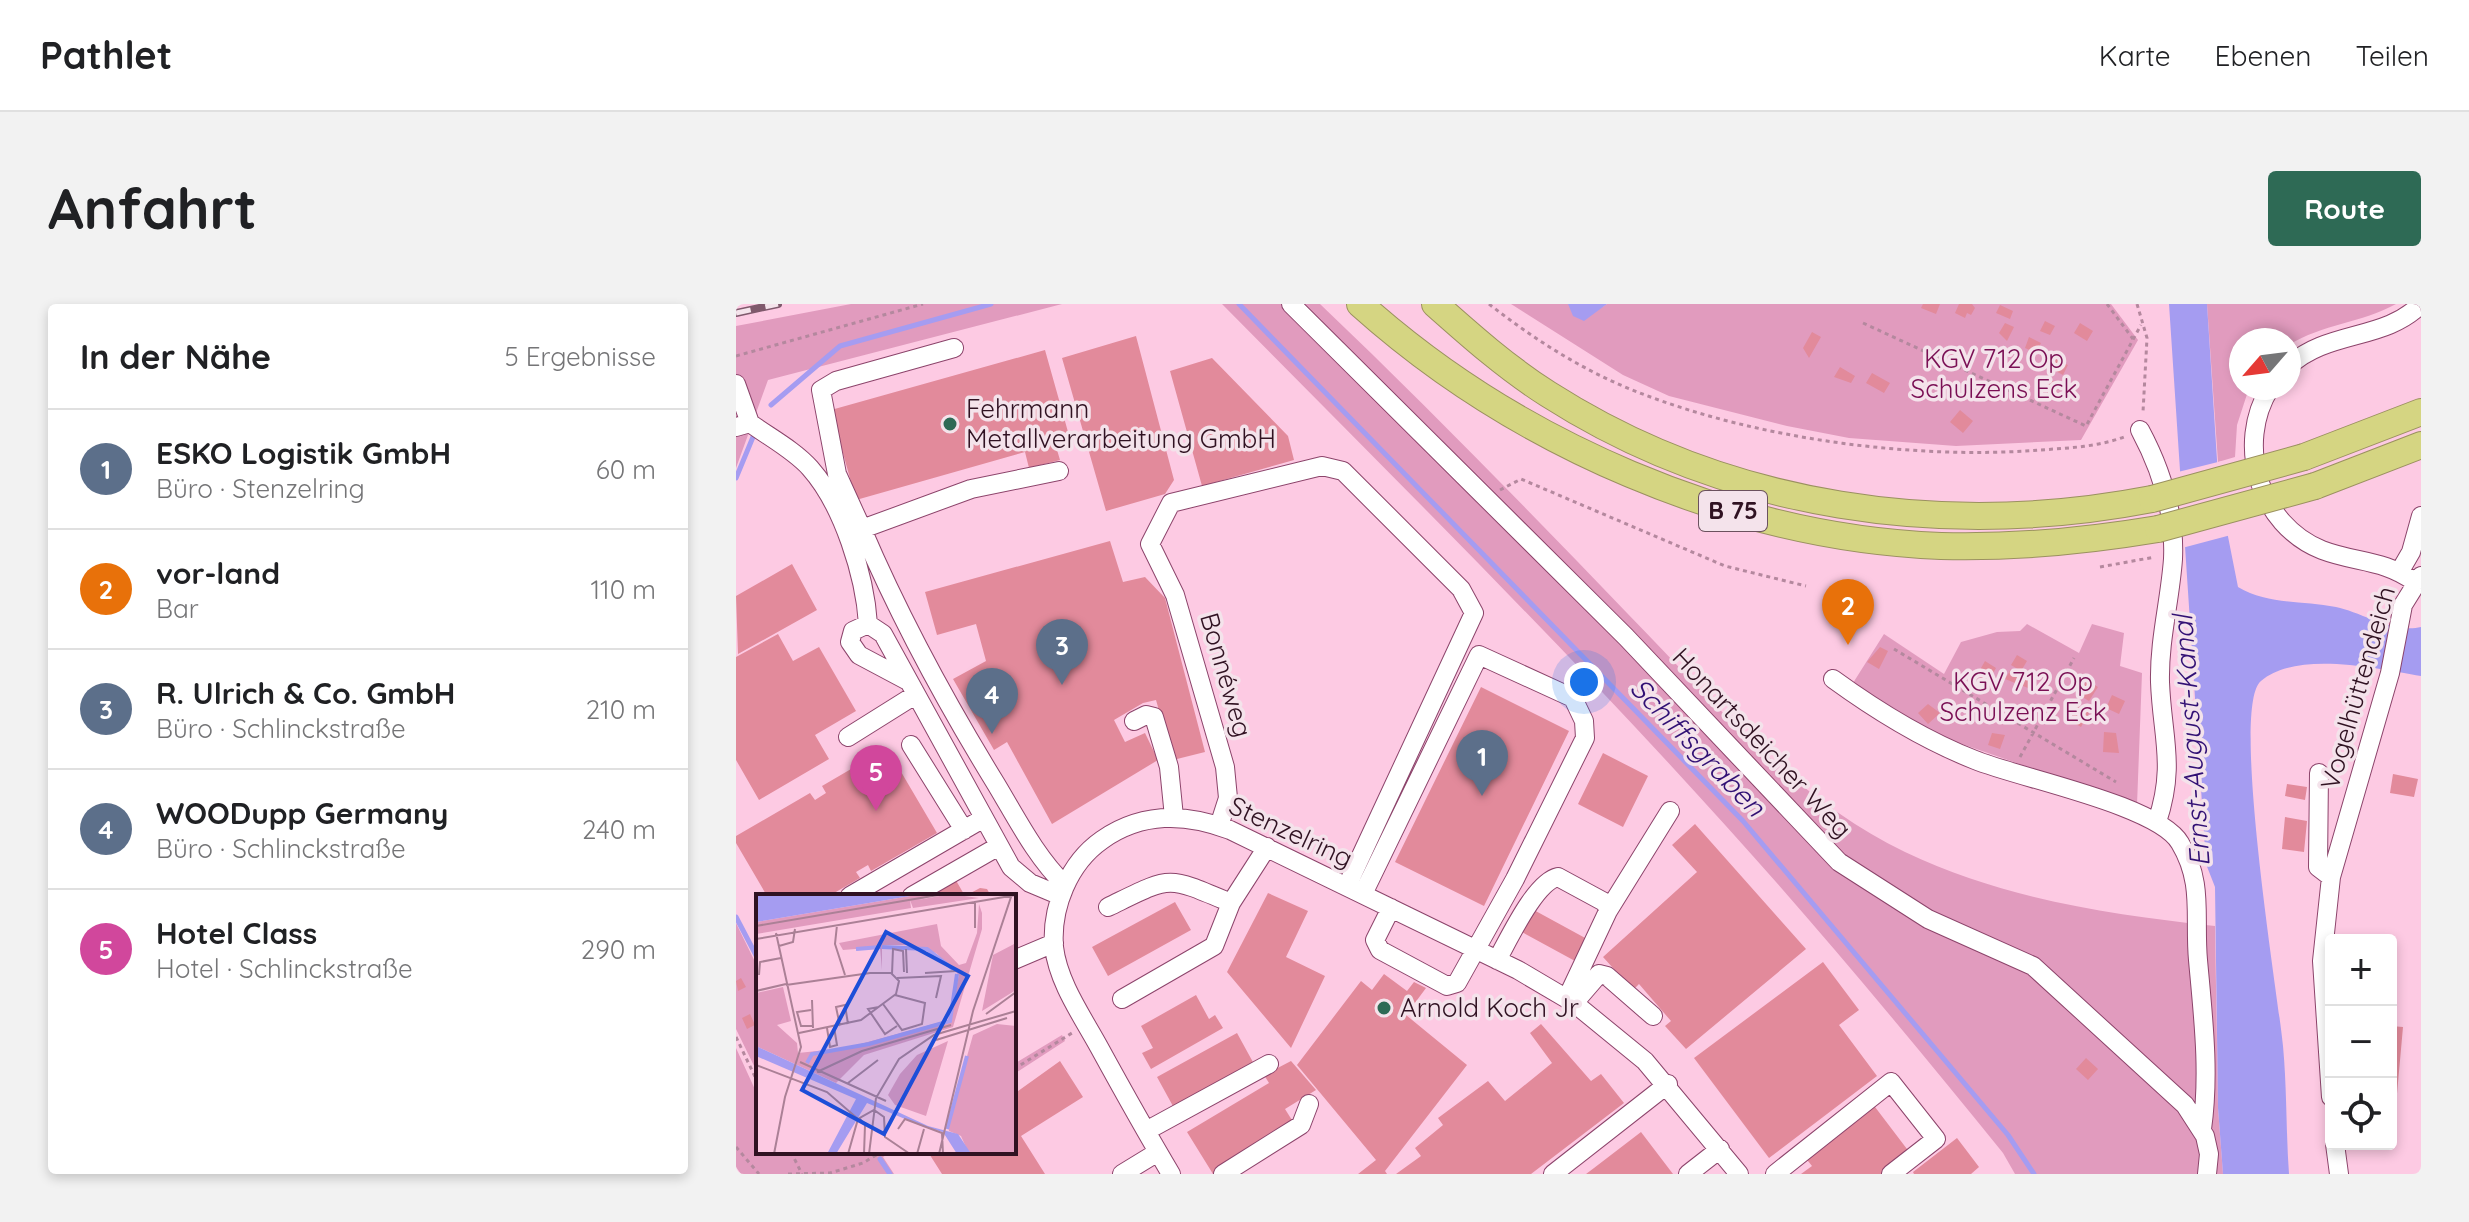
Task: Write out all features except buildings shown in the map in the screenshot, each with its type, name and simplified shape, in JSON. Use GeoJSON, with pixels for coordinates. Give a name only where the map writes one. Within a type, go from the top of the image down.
{"type":"FeatureCollection","features":[{"type":"Feature","properties":{"kind":"highway","name":"B 75"},"geometry":{"type":"LineString","coordinates":[[1360,304],[1445,371],[1524,420],[1587,453],[1732,510],[1801,528],[1941,546],[2041,544],[2158,529],[2315,486],[2421,445]]}},
{"type":"Feature","properties":{"kind":"highway","name":"B 75"},"geometry":{"type":"LineString","coordinates":[[1435,304],[1492,354],[1548,395],[1648,449],[1760,488],[1826,503],[1923,517],[2034,515],[2099,509],[2152,499],[2304,457],[2421,412]]}},
{"type":"Feature","properties":{"kind":"street","name":"Honartsdeicher Weg"},"geometry":{"type":"LineString","coordinates":[[1291,304],[1713,726],[1779,802],[1839,862],[1928,919],[2015,955],[2043,973],[2185,1105],[2202,1129]]}},
{"type":"Feature","properties":{"kind":"street"},"geometry":{"type":"LineString","coordinates":[[2301,358],[2318,346],[2399,321],[2421,304]]}},
{"type":"Feature","properties":{"kind":"street"},"geometry":{"type":"LineString","coordinates":[[954,348],[836,381],[821,390],[837,474],[898,612],[962,729],[1063,891]]}},
{"type":"Feature","properties":{"kind":"street"},"geometry":{"type":"LineString","coordinates":[[736,384],[743,425],[802,461],[820,483],[856,559],[865,590],[868,624]]}},
{"type":"Feature","properties":{"kind":"street","name":"Vogelhüttendeich"},"geometry":{"type":"LineString","coordinates":[[2265,400],[2256,420],[2253,453],[2258,480],[2279,517],[2297,535],[2322,550],[2371,560],[2412,576],[2390,673],[2331,877],[2322,961],[2330,1078]]}},
{"type":"Feature","properties":{"kind":"street"},"geometry":{"type":"LineString","coordinates":[[2140,430],[2159,464],[2169,510],[2173,558],[2163,616],[2160,683],[2169,752],[2168,781],[2157,822]]}},
{"type":"Feature","properties":{"kind":"street","name":"Bonnéweg"},"geometry":{"type":"LineString","coordinates":[[1219,826],[1228,798],[1225,767],[1175,595],[1150,544],[1171,503],[1322,466],[1343,471],[1461,589],[1474,613],[1355,890]]}},
{"type":"Feature","properties":{"kind":"street"},"geometry":{"type":"LineString","coordinates":[[862,529],[971,489],[1059,471]]}},
{"type":"Feature","properties":{"kind":"street"},"geometry":{"type":"LineString","coordinates":[[2412,576],[2411,552],[2421,516]]}},
{"type":"Feature","properties":{"kind":"street"},"geometry":{"type":"LineString","coordinates":[[868,624],[883,634],[999,846],[1023,878],[1063,891]]}},
{"type":"Feature","properties":{"kind":"street"},"geometry":{"type":"LineString","coordinates":[[868,624],[853,631],[850,642],[853,649],[910,687]]}},
{"type":"Feature","properties":{"kind":"street"},"geometry":{"type":"LineString","coordinates":[[1355,890],[1479,655],[1573,698],[1584,721],[1585,738],[1515,879],[1457,983],[1447,986],[1380,950],[1375,940],[1391,908]]}},
{"type":"Feature","properties":{"kind":"street"},"geometry":{"type":"LineString","coordinates":[[1833,679],[1878,711],[1976,761],[2157,822],[2180,842],[2197,878],[2196,937],[2206,1074],[2202,1129],[2209,1154],[2207,1174]]}},
{"type":"Feature","properties":{"kind":"street"},"geometry":{"type":"LineString","coordinates":[[848,737],[910,687]]}},
{"type":"Feature","properties":{"kind":"street"},"geometry":{"type":"LineString","coordinates":[[1134,721],[1146,715],[1154,717],[1169,767],[1174,817]]}},
{"type":"Feature","properties":{"kind":"street"},"geometry":{"type":"LineString","coordinates":[[911,745],[964,830]]}},
{"type":"Feature","properties":{"kind":"street"},"geometry":{"type":"LineString","coordinates":[[2319,773],[2318,867],[2331,877]]}},
{"type":"Feature","properties":{"kind":"street"},"geometry":{"type":"LineString","coordinates":[[1571,1000],[1608,911],[1670,811]]}},
{"type":"Feature","properties":{"kind":"street","name":"Stenzelring"},"geometry":{"type":"LineString","coordinates":[[1171,1174],[1086,1024],[1064,980],[1054,943],[1063,891],[1088,852],[1109,836],[1147,819],[1174,817],[1219,826],[1267,847],[1497,960],[1571,1000],[1623,1040],[1668,1084],[1739,1174]]}},
{"type":"Feature","properties":{"kind":"street"},"geometry":{"type":"LineString","coordinates":[[853,894],[984,818]]}},
{"type":"Feature","properties":{"kind":"street"},"geometry":{"type":"LineString","coordinates":[[915,894],[999,846]]}},
{"type":"Feature","properties":{"kind":"street"},"geometry":{"type":"LineString","coordinates":[[1122,999],[1214,946],[1231,903],[1267,847]]}},
{"type":"Feature","properties":{"kind":"street"},"geometry":{"type":"LineString","coordinates":[[1497,960],[1536,894],[1549,879],[1558,877],[1606,903],[1608,911]]}},
{"type":"Feature","properties":{"kind":"street"},"geometry":{"type":"LineString","coordinates":[[1108,907],[1164,880],[1183,883],[1231,903]]}},
{"type":"Feature","properties":{"kind":"street"},"geometry":{"type":"LineString","coordinates":[[1016,959],[1054,943]]}},
{"type":"Feature","properties":{"kind":"street"},"geometry":{"type":"LineString","coordinates":[[1571,1000],[1599,974],[1607,976],[1653,1016]]}},
{"type":"Feature","properties":{"kind":"street"},"geometry":{"type":"LineString","coordinates":[[1146,1131],[1269,1064]]}},
{"type":"Feature","properties":{"kind":"street"},"geometry":{"type":"LineString","coordinates":[[1775,1174],[1891,1082],[1936,1139],[1891,1174]]}},
{"type":"Feature","properties":{"kind":"street"},"geometry":{"type":"LineString","coordinates":[[1553,1174],[1668,1084]]}},
{"type":"Feature","properties":{"kind":"street"},"geometry":{"type":"LineString","coordinates":[[1223,1174],[1301,1125],[1309,1104]]}},
{"type":"Feature","properties":{"kind":"street"},"geometry":{"type":"LineString","coordinates":[[1688,1174],[1720,1149]]}},
{"type":"Feature","properties":{"kind":"street"},"geometry":{"type":"LineString","coordinates":[[2336,1150],[2339,1174]]}},
{"type":"Feature","properties":{"kind":"street"},"geometry":{"type":"LineString","coordinates":[[1122,1174],[1158,1152]]}},
{"type":"Feature","properties":{"kind":"path"},"geometry":{"type":"LineString","coordinates":[[736,356],[923,304]]}},
{"type":"Feature","properties":{"kind":"path"},"geometry":{"type":"LineString","coordinates":[[1489,304],[1530,336],[1637,392],[1669,404],[1811,437],[1883,448],[2002,453],[2101,444],[2140,430],[2147,350],[2137,304]]}},
{"type":"Feature","properties":{"kind":"path"},"geometry":{"type":"LineString","coordinates":[[2107,304],[2134,340]]}},
{"type":"Feature","properties":{"kind":"path"},"geometry":{"type":"LineString","coordinates":[[1863,323],[2086,426],[2141,325]]}},
{"type":"Feature","properties":{"kind":"path"},"geometry":{"type":"LineString","coordinates":[[1487,497],[1521,479],[1725,566],[1806,586]]}},
{"type":"Feature","properties":{"kind":"path"},"geometry":{"type":"LineString","coordinates":[[2100,567],[2148,558]]}},
{"type":"Feature","properties":{"kind":"path"},"geometry":{"type":"LineString","coordinates":[[1894,649],[2116,782]]}},
{"type":"Feature","properties":{"kind":"path"},"geometry":{"type":"LineString","coordinates":[[2011,772],[2074,658]]}},
{"type":"Feature","properties":{"kind":"path"},"geometry":{"type":"LineString","coordinates":[[1016,1068],[1086,1024]]}},
{"type":"Feature","properties":{"kind":"path"},"geometry":{"type":"LineString","coordinates":[[736,1037],[756,1079]]}},
{"type":"Feature","properties":{"kind":"path"},"geometry":{"type":"LineString","coordinates":[[736,1147],[759,1174]]}},
{"type":"Feature","properties":{"kind":"path"},"geometry":{"type":"LineString","coordinates":[[792,1154],[801,1172]]}},
{"type":"Feature","properties":{"kind":"path"},"geometry":{"type":"LineString","coordinates":[[788,1174],[830,1173],[863,1163],[878,1154]]}},
{"type":"Feature","properties":{"kind":"green space"},"geometry":{"type":"Polygon","coordinates":[[[851,304],[1062,304],[768,380],[736,468],[736,326],[851,304]]]}},
{"type":"Feature","properties":{"kind":"green space"},"geometry":{"type":"Polygon","coordinates":[[[1222,304],[1320,304],[1475,457],[1756,745],[1790,776],[1865,830],[1942,868],[2018,893],[2096,910],[2215,926],[2218,1108],[2223,1174],[2015,1174],[2003,1153],[1901,1029],[1797,906],[1665,759],[1540,627],[1222,304]]]}},
{"type":"Feature","properties":{"kind":"green space","name":"KGV 712 Op Schulzens Eck"},"geometry":{"type":"Polygon","coordinates":[[[1511,304],[1568,304],[1590,315],[1607,304],[2111,304],[2138,340],[2081,440],[1956,446],[1849,438],[1787,426],[1669,396],[1623,375],[1511,304]]]}},
{"type":"Feature","properties":{"kind":"green space"},"geometry":{"type":"Polygon","coordinates":[[[2207,304],[2396,304],[2301,339],[2301,328],[2229,328],[2229,400],[2245,400],[2237,425],[2235,457],[2218,462],[2207,304]]]}},
{"type":"Feature","properties":{"kind":"green space","name":"KGV 712 Op Schulzenz Eck"},"geometry":{"type":"Polygon","coordinates":[[[2027,624],[2079,653],[2092,624],[2124,633],[2120,666],[2142,673],[2137,805],[1939,736],[1853,683],[1884,634],[1944,674],[1961,642],[1997,632],[2020,631],[2027,624]]]}},
{"type":"Feature","properties":{"kind":"green space"},"geometry":{"type":"Polygon","coordinates":[[[736,923],[756,964],[756,1070],[736,1029],[736,923]]]}},
{"type":"Feature","properties":{"kind":"green space"},"geometry":{"type":"Polygon","coordinates":[[[1062,1035],[1065,1041],[1016,1073],[1016,1063],[1062,1035]]]}},
{"type":"Feature","properties":{"kind":"green space"},"geometry":{"type":"Polygon","coordinates":[[[736,1048],[756,1092],[756,1154],[888,1154],[883,1157],[894,1174],[741,1174],[736,1167],[736,1048]]]}},
{"type":"Feature","properties":{"kind":"shaded area"},"geometry":{"type":"Polygon","coordinates":[[[1568,304],[1607,304],[1584,321],[1573,316],[1568,304]]]}},
{"type":"Feature","properties":{"kind":"shaded area"},"geometry":{"type":"Polygon","coordinates":[[[2169,304],[2207,304],[2219,491],[2238,587],[2261,597],[2336,607],[2400,628],[2421,627],[2421,676],[2338,664],[2295,666],[2261,681],[2253,702],[2253,794],[2283,1046],[2289,1174],[2223,1174],[2218,1108],[2215,887],[2206,864],[2169,304]]]}},
{"type":"Feature","properties":{"kind":"pier"},"geometry":{"type":"Polygon","coordinates":[[[2222,461],[2231,535],[2182,548],[2178,472],[2222,461]]]}},
{"type":"Feature","properties":{"kind":"waterway","name":"Schiffsgraben"},"geometry":{"type":"LineString","coordinates":[[771,405],[840,346],[991,304]]}},
{"type":"Feature","properties":{"kind":"waterway","name":"Schiffsgraben"},"geometry":{"type":"LineString","coordinates":[[1239,304],[1743,821],[2008,1135],[2034,1174]]}},
{"type":"Feature","properties":{"kind":"waterway","name":"Schiffsgraben"},"geometry":{"type":"LineString","coordinates":[[736,478],[753,437]]}},
{"type":"Feature","properties":{"kind":"waterway","name":"Schiffsgraben"},"geometry":{"type":"LineString","coordinates":[[736,917],[756,955]]}},
{"type":"Feature","properties":{"kind":"waterway","name":"Schiffsgraben"},"geometry":{"type":"LineString","coordinates":[[880,1159],[890,1174]]}},
{"type":"Feature","properties":{"kind":"railway"},"geometry":{"type":"LineString","coordinates":[[736,313],[778,304]]}},
{"type":"Feature","properties":{"kind":"place","name":"Fehrmann Metallverarbeitung GmbH"},"geometry":{"type":"Point","coordinates":[950,424]}},
{"type":"Feature","properties":{"kind":"place","name":"vor-land"},"geometry":{"type":"Point","coordinates":[1848,645]}},
{"type":"Feature","properties":{"kind":"place","name":"R. Ulrich & Co. GmbH"},"geometry":{"type":"Point","coordinates":[1062,685]}},
{"type":"Feature","properties":{"kind":"place","name":"WOODupp Germany"},"geometry":{"type":"Point","coordinates":[992,734]}},
{"type":"Feature","properties":{"kind":"place","name":"ESKO Logistik GmbH"},"geometry":{"type":"Point","coordinates":[1482,796]}},
{"type":"Feature","properties":{"kind":"place","name":"Hotel Class"},"geometry":{"type":"Point","coordinates":[876,811]}},
{"type":"Feature","properties":{"kind":"place","name":"Arnold Koch Jr"},"geometry":{"type":"Point","coordinates":[1384,1008]}},
{"type":"Feature","properties":{"kind":"water label","name":"Ernst-August-Kanal"},"geometry":{"type":"Point","coordinates":[2191,741]}}]}
